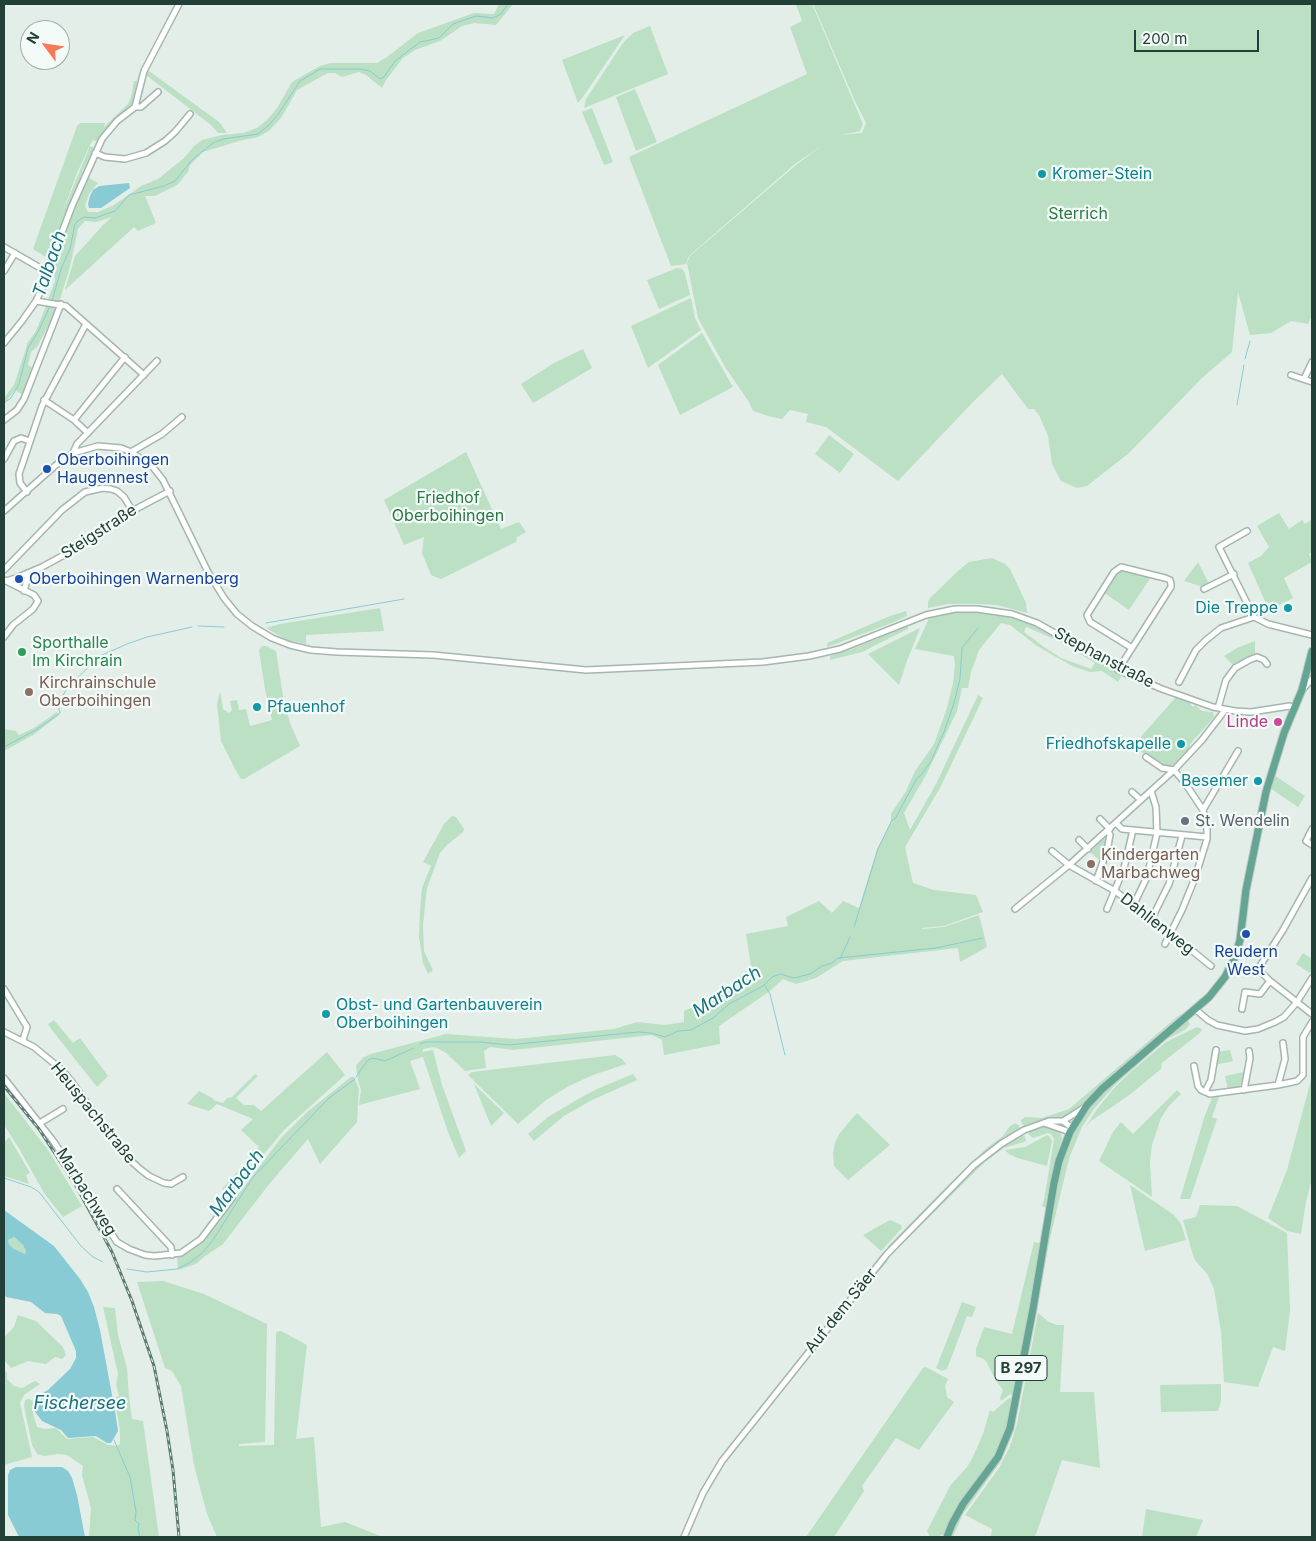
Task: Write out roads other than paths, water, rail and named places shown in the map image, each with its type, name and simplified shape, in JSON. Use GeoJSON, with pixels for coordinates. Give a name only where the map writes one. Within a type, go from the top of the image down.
{"type":"FeatureCollection","features":[{"type":"Feature","properties":{"kind":"main road","name":"B 297"},"geometry":{"type":"LineString","coordinates":[[947,1537],[963,1504],[998,1457],[1010,1428],[1058,1166],[1071,1130],[1088,1105],[1108,1084],[1195,1009],[1219,985],[1230,968],[1237,951],[1246,890],[1261,813],[1275,761],[1310,668],[1312,651]]}},
{"type":"Feature","properties":{"kind":"street"},"geometry":{"type":"LineString","coordinates":[[4,343],[38,301],[66,223],[95,153],[102,139],[138,102],[144,71],[179,4]]}},
{"type":"Feature","properties":{"kind":"street"},"geometry":{"type":"LineString","coordinates":[[135,107],[141,107],[158,92]]}},
{"type":"Feature","properties":{"kind":"street"},"geometry":{"type":"LineString","coordinates":[[95,153],[105,157],[125,159],[146,153],[165,141],[190,114]]}},
{"type":"Feature","properties":{"kind":"street"},"geometry":{"type":"LineString","coordinates":[[4,247],[49,273]]}},
{"type":"Feature","properties":{"kind":"street"},"geometry":{"type":"LineString","coordinates":[[4,270],[15,253]]}},
{"type":"Feature","properties":{"kind":"street"},"geometry":{"type":"LineString","coordinates":[[38,301],[66,306],[144,375]]}},
{"type":"Feature","properties":{"kind":"street"},"geometry":{"type":"LineString","coordinates":[[4,420],[17,410],[24,399],[58,305]]}},
{"type":"Feature","properties":{"kind":"street"},"geometry":{"type":"LineString","coordinates":[[26,492],[18,479],[44,400],[86,324]]}},
{"type":"Feature","properties":{"kind":"street"},"geometry":{"type":"LineString","coordinates":[[74,420],[124,358]]}},
{"type":"Feature","properties":{"kind":"street"},"geometry":{"type":"LineString","coordinates":[[73,454],[77,444],[158,361]]}},
{"type":"Feature","properties":{"kind":"street"},"geometry":{"type":"LineString","coordinates":[[1304,379],[1312,362]]}},
{"type":"Feature","properties":{"kind":"street"},"geometry":{"type":"LineString","coordinates":[[1291,375],[1312,382]]}},
{"type":"Feature","properties":{"kind":"street"},"geometry":{"type":"LineString","coordinates":[[44,400],[74,420],[88,433]]}},
{"type":"Feature","properties":{"kind":"street"},"geometry":{"type":"LineString","coordinates":[[4,511],[56,464],[73,454],[98,446],[121,448],[131,452],[162,434],[182,416]]}},
{"type":"Feature","properties":{"kind":"street"},"geometry":{"type":"LineString","coordinates":[[4,460],[11,445],[17,439],[30,441]]}},
{"type":"Feature","properties":{"kind":"street","name":"Stephanstraße"},"geometry":{"type":"LineString","coordinates":[[131,452],[145,460],[156,471],[170,491],[208,572],[229,605],[246,622],[265,635],[290,645],[310,650],[433,655],[572,669],[618,669],[763,662],[809,656],[856,643],[916,618],[956,610],[978,609],[1020,616],[1047,628],[1118,670],[1162,689],[1218,708],[1251,712],[1290,706],[1295,708]]}},
{"type":"Feature","properties":{"kind":"street"},"geometry":{"type":"LineString","coordinates":[[4,570],[62,510],[86,492],[102,488],[117,491],[132,510]]}},
{"type":"Feature","properties":{"kind":"street","name":"Steigstraße"},"geometry":{"type":"LineString","coordinates":[[5,580],[29,574],[75,549],[105,526],[132,510],[170,491]]}},
{"type":"Feature","properties":{"kind":"street"},"geometry":{"type":"LineString","coordinates":[[1247,531],[1219,547],[1254,617],[1268,624],[1312,635]]}},
{"type":"Feature","properties":{"kind":"street"},"geometry":{"type":"LineString","coordinates":[[1118,670],[1171,587],[1170,580],[1165,578],[1121,567],[1114,572],[1087,615],[1090,622],[1132,648]]}},
{"type":"Feature","properties":{"kind":"street"},"geometry":{"type":"LineString","coordinates":[[24,590],[29,574]]}},
{"type":"Feature","properties":{"kind":"street"},"geometry":{"type":"LineString","coordinates":[[1204,589],[1234,574]]}},
{"type":"Feature","properties":{"kind":"street"},"geometry":{"type":"LineString","coordinates":[[4,637],[13,625],[33,609],[37,603],[37,598],[5,580]]}},
{"type":"Feature","properties":{"kind":"street"},"geometry":{"type":"LineString","coordinates":[[1179,682],[1196,650],[1206,640],[1222,628],[1254,617]]}},
{"type":"Feature","properties":{"kind":"street"},"geometry":{"type":"LineString","coordinates":[[1218,708],[1226,680],[1235,668],[1257,657],[1264,660],[1267,664]]}},
{"type":"Feature","properties":{"kind":"street"},"geometry":{"type":"LineString","coordinates":[[1302,690],[1312,679]]}},
{"type":"Feature","properties":{"kind":"street"},"geometry":{"type":"LineString","coordinates":[[1015,909],[1069,866],[1174,770],[1202,740],[1225,710]]}},
{"type":"Feature","properties":{"kind":"street"},"geometry":{"type":"LineString","coordinates":[[1203,810],[1238,751]]}},
{"type":"Feature","properties":{"kind":"street"},"geometry":{"type":"LineString","coordinates":[[1146,757],[1166,770],[1174,770]]}},
{"type":"Feature","properties":{"kind":"street"},"geometry":{"type":"LineString","coordinates":[[1165,944],[1182,910],[1207,836],[1203,810],[1197,799],[1174,770]]}},
{"type":"Feature","properties":{"kind":"street"},"geometry":{"type":"LineString","coordinates":[[1134,904],[1147,877],[1157,833],[1156,807],[1151,791]]}},
{"type":"Feature","properties":{"kind":"street"},"geometry":{"type":"LineString","coordinates":[[1132,792],[1141,800]]}},
{"type":"Feature","properties":{"kind":"street"},"geometry":{"type":"LineString","coordinates":[[1096,881],[1107,851],[1110,836],[1109,830],[1100,819]]}},
{"type":"Feature","properties":{"kind":"street"},"geometry":{"type":"LineString","coordinates":[[1116,824],[1122,829],[1182,836],[1207,836]]}},
{"type":"Feature","properties":{"kind":"street"},"geometry":{"type":"LineString","coordinates":[[1312,829],[1306,841],[1312,845]]}},
{"type":"Feature","properties":{"kind":"street"},"geometry":{"type":"LineString","coordinates":[[1107,908],[1127,860],[1133,830]]}},
{"type":"Feature","properties":{"kind":"street"},"geometry":{"type":"LineString","coordinates":[[1152,918],[1169,884],[1182,836]]}},
{"type":"Feature","properties":{"kind":"street"},"geometry":{"type":"LineString","coordinates":[[1079,840],[1088,849]]}},
{"type":"Feature","properties":{"kind":"street","name":"Dahlienweg"},"geometry":{"type":"LineString","coordinates":[[1052,851],[1069,866],[1134,904],[1211,966]]}},
{"type":"Feature","properties":{"kind":"street"},"geometry":{"type":"LineString","coordinates":[[1312,878],[1288,922],[1260,966],[1261,973],[1312,1014]]}},
{"type":"Feature","properties":{"kind":"street"},"geometry":{"type":"LineString","coordinates":[[1195,1009],[1217,1025],[1245,1030],[1258,1029],[1284,1017],[1297,1002],[1312,978]]}},
{"type":"Feature","properties":{"kind":"street"},"geometry":{"type":"LineString","coordinates":[[1242,1009],[1245,992],[1260,994],[1270,981]]}},
{"type":"Feature","properties":{"kind":"street"},"geometry":{"type":"LineString","coordinates":[[4,989],[27,1027],[23,1040]]}},
{"type":"Feature","properties":{"kind":"street"},"geometry":{"type":"LineString","coordinates":[[1194,1066],[1198,1086],[1205,1092],[1215,1095],[1297,1081],[1301,1078],[1303,1037],[1312,1022]]}},
{"type":"Feature","properties":{"kind":"street","name":"Heuspachstraße"},"geometry":{"type":"LineString","coordinates":[[4,1032],[23,1040],[62,1070],[108,1133],[128,1158],[140,1169],[149,1176],[164,1183],[171,1184],[183,1178]]}},
{"type":"Feature","properties":{"kind":"street"},"geometry":{"type":"LineString","coordinates":[[1278,1085],[1285,1058],[1283,1043]]}},
{"type":"Feature","properties":{"kind":"street"},"geometry":{"type":"LineString","coordinates":[[1205,1092],[1211,1080],[1216,1050]]}},
{"type":"Feature","properties":{"kind":"street"},"geometry":{"type":"LineString","coordinates":[[1244,1090],[1250,1058],[1249,1051]]}},
{"type":"Feature","properties":{"kind":"street","name":"Marbachweg"},"geometry":{"type":"LineString","coordinates":[[4,1078],[40,1123],[73,1170],[117,1242],[129,1249],[145,1255],[164,1256],[185,1251],[201,1239],[232,1198]]}},
{"type":"Feature","properties":{"kind":"street","name":"Auf dem Säer"},"geometry":{"type":"LineString","coordinates":[[684,1537],[703,1493],[722,1460],[887,1254],[988,1153],[1024,1130],[1049,1121],[1063,1121],[1088,1105]]}},
{"type":"Feature","properties":{"kind":"street"},"geometry":{"type":"LineString","coordinates":[[40,1123],[63,1108]]}},
{"type":"Feature","properties":{"kind":"street"},"geometry":{"type":"LineString","coordinates":[[1063,1121],[1071,1130]]}},
{"type":"Feature","properties":{"kind":"street"},"geometry":{"type":"LineString","coordinates":[[1041,1123],[1071,1130]]}},
{"type":"Feature","properties":{"kind":"street"},"geometry":{"type":"LineString","coordinates":[[117,1189],[171,1247],[172,1255]]}},
{"type":"Feature","properties":{"kind":"water"},"geometry":{"type":"Polygon","coordinates":[[[129,183],[130,188],[101,208],[89,208],[90,196],[93,190],[99,186],[129,183]]]}},
{"type":"Feature","properties":{"kind":"water","name":"Fischersee"},"geometry":{"type":"Polygon","coordinates":[[[4,1210],[54,1246],[88,1292],[100,1330],[115,1411],[118,1431],[111,1443],[107,1443],[96,1436],[68,1438],[61,1430],[42,1421],[35,1412],[35,1402],[39,1395],[48,1390],[70,1369],[76,1358],[76,1351],[61,1316],[45,1313],[31,1302],[6,1297],[4,1294],[4,1210]],[[14,1237],[8,1240],[14,1249],[25,1254],[26,1251],[23,1245],[14,1237]]]}},
{"type":"Feature","properties":{"kind":"water"},"geometry":{"type":"Polygon","coordinates":[[[16,1467],[62,1467],[68,1471],[77,1495],[85,1537],[19,1537],[8,1515],[8,1475],[10,1470],[16,1467]]]}},
{"type":"Feature","properties":{"kind":"waterway","name":"Talbach"},"geometry":{"type":"LineString","coordinates":[[52,301],[61,269],[70,249],[75,224],[79,220],[84,217],[95,218],[115,211],[129,195],[164,186],[175,181],[192,160],[213,143],[223,139],[258,134],[279,113],[300,81],[320,69],[360,69],[370,71],[380,79],[384,77],[395,61],[420,42],[439,38],[453,24],[476,16],[493,18],[501,14],[508,4]]}},
{"type":"Feature","properties":{"kind":"waterway","name":"Talbach"},"geometry":{"type":"LineString","coordinates":[[4,403],[11,398],[19,384],[28,348],[51,304]]}},
{"type":"Feature","properties":{"kind":"waterway"},"geometry":{"type":"LineString","coordinates":[[1245,359],[1250,341]]}},
{"type":"Feature","properties":{"kind":"waterway"},"geometry":{"type":"LineString","coordinates":[[1237,405],[1244,365]]}},
{"type":"Feature","properties":{"kind":"waterway"},"geometry":{"type":"LineString","coordinates":[[266,623],[404,599]]}},
{"type":"Feature","properties":{"kind":"waterway"},"geometry":{"type":"LineString","coordinates":[[198,626],[224,627]]}},
{"type":"Feature","properties":{"kind":"waterway"},"geometry":{"type":"LineString","coordinates":[[4,747],[36,730],[60,713],[58,705],[67,688],[100,656],[147,637],[192,627]]}},
{"type":"Feature","properties":{"kind":"waterway"},"geometry":{"type":"LineString","coordinates":[[854,927],[878,849],[892,820],[895,819],[917,778],[931,761],[944,732],[960,679],[962,648],[978,628]]}},
{"type":"Feature","properties":{"kind":"waterway"},"geometry":{"type":"LineString","coordinates":[[840,959],[850,937]]}},
{"type":"Feature","properties":{"kind":"waterway","name":"Marbach"},"geometry":{"type":"LineString","coordinates":[[420,1044],[426,1042],[480,1042],[509,1045],[638,1032],[665,1037],[678,1031],[691,1030],[713,1018],[729,1004],[763,986],[772,977],[780,974],[794,978],[810,974],[838,958],[936,948],[983,938]]}},
{"type":"Feature","properties":{"kind":"waterway"},"geometry":{"type":"LineString","coordinates":[[765,986],[770,994],[785,1055]]}},
{"type":"Feature","properties":{"kind":"waterway","name":"Marbach"},"geometry":{"type":"LineString","coordinates":[[356,1077],[368,1060],[373,1058],[385,1061],[414,1048]]}},
{"type":"Feature","properties":{"kind":"waterway","name":"Marbach"},"geometry":{"type":"LineString","coordinates":[[127,1269],[147,1272],[177,1269],[201,1254],[213,1240],[253,1177],[329,1098],[355,1079]]}},
{"type":"Feature","properties":{"kind":"waterway","name":"Marbach"},"geometry":{"type":"LineString","coordinates":[[4,1178],[31,1187],[39,1192],[81,1246],[93,1257],[103,1262]]}},
{"type":"Feature","properties":{"kind":"waterway"},"geometry":{"type":"LineString","coordinates":[[114,1440],[130,1477],[136,1512],[135,1520],[139,1524],[140,1537]]}},
{"type":"Feature","properties":{"kind":"railway"},"geometry":{"type":"LineString","coordinates":[[4,1086],[39,1129],[76,1186],[112,1252],[132,1301],[154,1366],[167,1431],[173,1470],[179,1537]]}},
{"type":"Feature","properties":{"kind":"place","name":"Kromer-Stein"},"geometry":{"type":"Point","coordinates":[1042,174]}},
{"type":"Feature","properties":{"kind":"place","name":"Oberboihingen Haugennest"},"geometry":{"type":"Point","coordinates":[47,469]}},
{"type":"Feature","properties":{"kind":"place","name":"Oberboihingen Warnenberg"},"geometry":{"type":"Point","coordinates":[19,579]}},
{"type":"Feature","properties":{"kind":"place","name":"Die Treppe"},"geometry":{"type":"Point","coordinates":[1288,608]}},
{"type":"Feature","properties":{"kind":"place","name":"Sporthalle Im Kirchrain"},"geometry":{"type":"Point","coordinates":[22,652]}},
{"type":"Feature","properties":{"kind":"place","name":"Kirchrainschule Oberboihingen"},"geometry":{"type":"Point","coordinates":[29,692]}},
{"type":"Feature","properties":{"kind":"place","name":"Pfauenhof"},"geometry":{"type":"Point","coordinates":[257,707]}},
{"type":"Feature","properties":{"kind":"place","name":"Linde"},"geometry":{"type":"Point","coordinates":[1278,722]}},
{"type":"Feature","properties":{"kind":"place","name":"Friedhofskapelle"},"geometry":{"type":"Point","coordinates":[1181,744]}},
{"type":"Feature","properties":{"kind":"place","name":"Besemer"},"geometry":{"type":"Point","coordinates":[1258,781]}},
{"type":"Feature","properties":{"kind":"place","name":"St. Wendelin"},"geometry":{"type":"Point","coordinates":[1185,821]}},
{"type":"Feature","properties":{"kind":"place","name":"Kindergarten Marbachweg"},"geometry":{"type":"Point","coordinates":[1091,864]}},
{"type":"Feature","properties":{"kind":"place","name":"Reudern West"},"geometry":{"type":"Point","coordinates":[1246,934]}},
{"type":"Feature","properties":{"kind":"place","name":"Obst- und Gartenbauverein Oberboihingen"},"geometry":{"type":"Point","coordinates":[326,1014]}},
{"type":"Feature","properties":{"kind":"park label","name":"Sterrich"},"geometry":{"type":"Point","coordinates":[1078,214]}},
{"type":"Feature","properties":{"kind":"park label","name":"Friedhof Oberboihingen"},"geometry":{"type":"Point","coordinates":[448,507]}}]}
